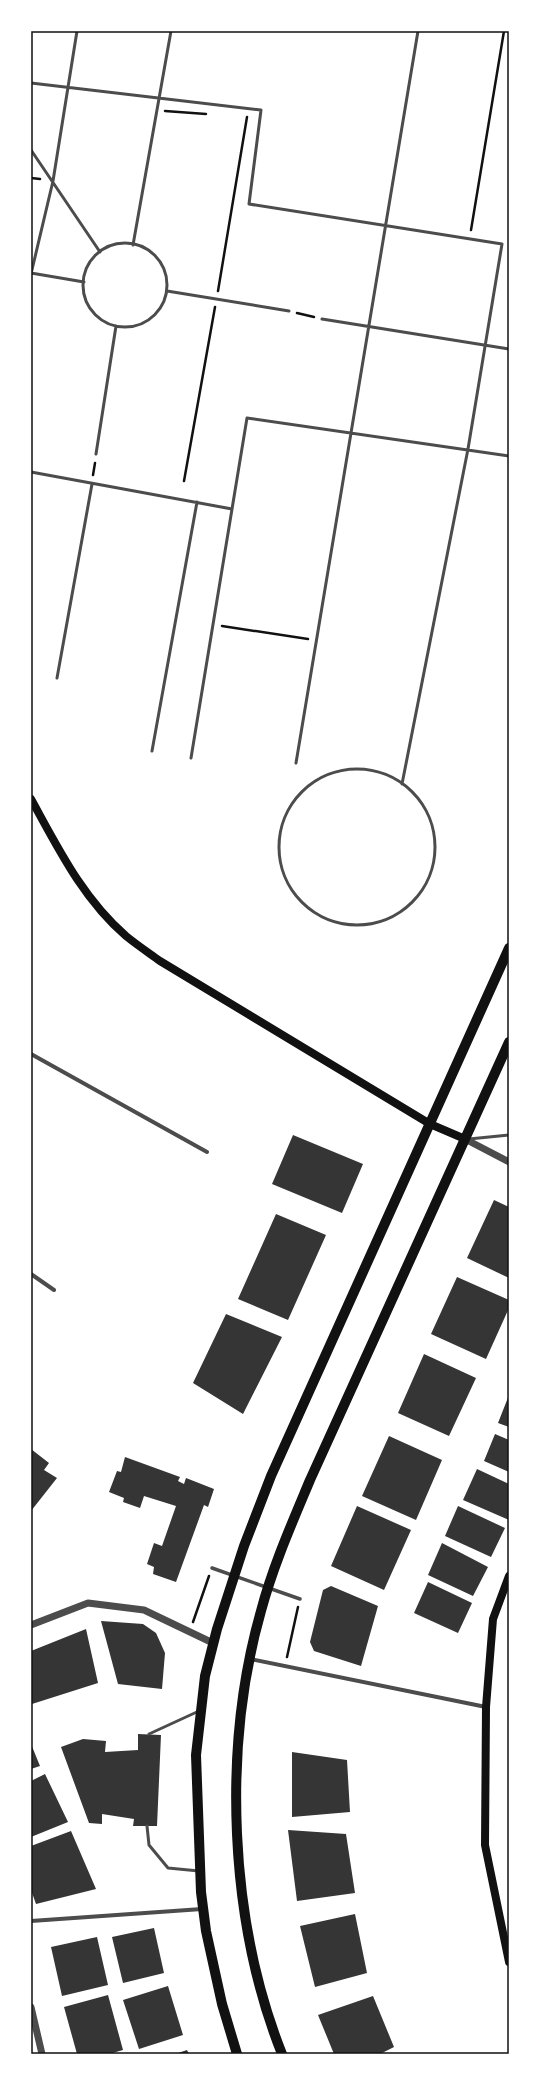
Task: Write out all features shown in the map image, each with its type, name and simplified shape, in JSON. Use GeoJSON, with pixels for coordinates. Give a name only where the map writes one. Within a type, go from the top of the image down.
{"type":"FeatureCollection","features":[{"type":"Feature","properties":{"kind":"main road"},"geometry":{"type":"LineString","coordinates":[[31,799],[85,892],[126,936],[160,961],[430,1124],[465,1139]]}},
{"type":"Feature","properties":{"kind":"main road"},"geometry":{"type":"LineString","coordinates":[[238,2054],[211,1960],[203,1909],[200,1871],[196,1755],[205,1676],[213,1642],[244,1546],[271,1476],[509,948]]}},
{"type":"Feature","properties":{"kind":"main road"},"geometry":{"type":"LineString","coordinates":[[282,2054],[258,1981],[242,1889],[237,1825],[238,1736],[245,1678],[261,1611],[275,1567],[304,1495],[509,1042]]}},
{"type":"Feature","properties":{"kind":"main road"},"geometry":{"type":"LineString","coordinates":[[509,1576],[493,1619],[486,1707],[485,1845],[509,1962]]}},
{"type":"Feature","properties":{"kind":"street"},"geometry":{"type":"LineString","coordinates":[[31,1054],[207,1152]]}},
{"type":"Feature","properties":{"kind":"street"},"geometry":{"type":"LineString","coordinates":[[465,1139],[509,1162]]}},
{"type":"Feature","properties":{"kind":"street"},"geometry":{"type":"LineString","coordinates":[[31,1274],[54,1290]]}},
{"type":"Feature","properties":{"kind":"street"},"geometry":{"type":"LineString","coordinates":[[212,1568],[300,1599]]}},
{"type":"Feature","properties":{"kind":"street"},"geometry":{"type":"LineString","coordinates":[[31,1625],[88,1603],[144,1610],[213,1642]]}},
{"type":"Feature","properties":{"kind":"street"},"geometry":{"type":"LineString","coordinates":[[250,1659],[486,1707]]}},
{"type":"Feature","properties":{"kind":"street"},"geometry":{"type":"LineString","coordinates":[[31,1921],[203,1909]]}},
{"type":"Feature","properties":{"kind":"street"},"geometry":{"type":"LineString","coordinates":[[31,2007],[42,2054]]}},
{"type":"Feature","properties":{"kind":"lane"},"geometry":{"type":"LineString","coordinates":[[77,31],[53,181],[31,273],[84,282]]}},
{"type":"Feature","properties":{"kind":"lane"},"geometry":{"type":"LineString","coordinates":[[133,245],[171,31]]}},
{"type":"Feature","properties":{"kind":"lane"},"geometry":{"type":"LineString","coordinates":[[296,763],[418,31]]}},
{"type":"Feature","properties":{"kind":"lane"},"geometry":{"type":"LineString","coordinates":[[31,82],[261,110],[250,204],[386,224],[502,244],[468,449],[402,784]]}},
{"type":"Feature","properties":{"kind":"lane"},"geometry":{"type":"LineString","coordinates":[[31,150],[100,252]]}},
{"type":"Feature","properties":{"kind":"lane"},"geometry":{"type":"LineString","coordinates":[[126,243],[140,246],[152,253],[161,264],[166,277],[167,291],[163,304],[154,315],[143,323],[130,327],[116,326],[104,322],[94,313],[86,301],[83,288],[85,274],[90,262],[100,252],[112,245],[126,243]]}},
{"type":"Feature","properties":{"kind":"lane"},"geometry":{"type":"LineString","coordinates":[[167,291],[289,311]]}},
{"type":"Feature","properties":{"kind":"lane"},"geometry":{"type":"LineString","coordinates":[[322,319],[369,325],[509,349]]}},
{"type":"Feature","properties":{"kind":"lane"},"geometry":{"type":"LineString","coordinates":[[96,454],[116,326]]}},
{"type":"Feature","properties":{"kind":"lane"},"geometry":{"type":"LineString","coordinates":[[191,758],[247,418],[509,456]]}},
{"type":"Feature","properties":{"kind":"lane"},"geometry":{"type":"LineString","coordinates":[[31,472],[232,509]]}},
{"type":"Feature","properties":{"kind":"lane"},"geometry":{"type":"LineString","coordinates":[[57,678],[92,484]]}},
{"type":"Feature","properties":{"kind":"lane"},"geometry":{"type":"LineString","coordinates":[[152,751],[197,502]]}},
{"type":"Feature","properties":{"kind":"lane"},"geometry":{"type":"LineString","coordinates":[[348,769],[373,770],[396,779],[402,784],[415,794],[429,816],[435,840],[433,864],[423,888],[407,906],[385,919],[361,925],[335,922],[310,910],[292,891],[289,885],[281,866],[279,840],[286,814],[301,792],[322,776],[348,769]]}},
{"type":"Feature","properties":{"kind":"lane"},"geometry":{"type":"LineString","coordinates":[[465,1139],[509,1135]]}},
{"type":"Feature","properties":{"kind":"lane"},"geometry":{"type":"LineString","coordinates":[[149,1734],[201,1710]]}},
{"type":"Feature","properties":{"kind":"lane"},"geometry":{"type":"LineString","coordinates":[[147,1826],[149,1845],[168,1868],[200,1871]]}},
{"type":"Feature","properties":{"kind":"path"},"geometry":{"type":"LineString","coordinates":[[470,239],[504,31]]}},
{"type":"Feature","properties":{"kind":"path"},"geometry":{"type":"LineString","coordinates":[[157,110],[210,114]]}},
{"type":"Feature","properties":{"kind":"path"},"geometry":{"type":"LineString","coordinates":[[184,481],[248,118],[240,117]]}},
{"type":"Feature","properties":{"kind":"path"},"geometry":{"type":"LineString","coordinates":[[289,311],[322,319]]}},
{"type":"Feature","properties":{"kind":"path"},"geometry":{"type":"LineString","coordinates":[[92,484],[96,454]]}},
{"type":"Feature","properties":{"kind":"path"},"geometry":{"type":"LineString","coordinates":[[213,624],[316,640]]}},
{"type":"Feature","properties":{"kind":"path"},"geometry":{"type":"LineString","coordinates":[[190,1632],[205,1588]]}},
{"type":"Feature","properties":{"kind":"path"},"geometry":{"type":"LineString","coordinates":[[286,1666],[300,1599]]}},
{"type":"Feature","properties":{"kind":"building"},"geometry":{"type":"Polygon","coordinates":[[[293,1135],[363,1164],[342,1213],[272,1184],[293,1135]]]}},
{"type":"Feature","properties":{"kind":"building"},"geometry":{"type":"Polygon","coordinates":[[[494,1200],[509,1207],[509,1278],[467,1258],[494,1200]]]}},
{"type":"Feature","properties":{"kind":"building"},"geometry":{"type":"Polygon","coordinates":[[[276,1214],[326,1235],[288,1320],[238,1299],[276,1214]]]}},
{"type":"Feature","properties":{"kind":"building"},"geometry":{"type":"Polygon","coordinates":[[[457,1277],[509,1300],[509,1308],[486,1359],[431,1334],[457,1277]]]}},
{"type":"Feature","properties":{"kind":"building"},"geometry":{"type":"Polygon","coordinates":[[[226,1314],[282,1337],[243,1414],[193,1383],[226,1314]]]}},
{"type":"Feature","properties":{"kind":"building"},"geometry":{"type":"Polygon","coordinates":[[[424,1354],[476,1378],[449,1436],[398,1413],[424,1354]]]}},
{"type":"Feature","properties":{"kind":"building"},"geometry":{"type":"Polygon","coordinates":[[[509,1395],[509,1427],[498,1423],[509,1395]]]}},
{"type":"Feature","properties":{"kind":"building"},"geometry":{"type":"Polygon","coordinates":[[[495,1434],[509,1440],[509,1472],[484,1461],[495,1434]]]}},
{"type":"Feature","properties":{"kind":"building"},"geometry":{"type":"Polygon","coordinates":[[[389,1436],[442,1460],[416,1520],[362,1496],[389,1436]]]}},
{"type":"Feature","properties":{"kind":"building"},"geometry":{"type":"Polygon","coordinates":[[[31,1449],[49,1463],[44,1470],[57,1478],[31,1511],[31,1449]]]}},
{"type":"Feature","properties":{"kind":"building"},"geometry":{"type":"Polygon","coordinates":[[[125,1457],[180,1477],[178,1481],[184,1484],[186,1478],[214,1489],[208,1507],[204,1505],[176,1582],[153,1574],[154,1567],[147,1564],[154,1543],[162,1546],[176,1506],[144,1496],[140,1508],[123,1502],[124,1498],[109,1492],[117,1471],[121,1472],[125,1457]]]}},
{"type":"Feature","properties":{"kind":"building"},"geometry":{"type":"Polygon","coordinates":[[[477,1469],[509,1484],[509,1520],[463,1500],[477,1469]]]}},
{"type":"Feature","properties":{"kind":"building"},"geometry":{"type":"Polygon","coordinates":[[[357,1506],[411,1530],[384,1590],[331,1566],[357,1506]]]}},
{"type":"Feature","properties":{"kind":"building"},"geometry":{"type":"Polygon","coordinates":[[[458,1506],[505,1528],[491,1557],[445,1536],[458,1506]]]}},
{"type":"Feature","properties":{"kind":"building"},"geometry":{"type":"Polygon","coordinates":[[[442,1543],[488,1567],[473,1596],[428,1575],[442,1543]]]}},
{"type":"Feature","properties":{"kind":"building"},"geometry":{"type":"Polygon","coordinates":[[[428,1582],[472,1603],[458,1633],[414,1613],[428,1582]]]}},
{"type":"Feature","properties":{"kind":"building"},"geometry":{"type":"Polygon","coordinates":[[[331,1586],[378,1606],[361,1666],[314,1651],[310,1642],[323,1590],[331,1586]]]}},
{"type":"Feature","properties":{"kind":"building"},"geometry":{"type":"Polygon","coordinates":[[[101,1621],[143,1624],[156,1633],[165,1653],[162,1689],[118,1684],[101,1621]]]}},
{"type":"Feature","properties":{"kind":"building"},"geometry":{"type":"Polygon","coordinates":[[[86,1629],[98,1683],[32,1704],[31,1651],[86,1629]]]}},
{"type":"Feature","properties":{"kind":"building"},"geometry":{"type":"Polygon","coordinates":[[[138,1734],[161,1735],[157,1826],[133,1826],[134,1819],[102,1814],[102,1824],[89,1823],[61,1747],[83,1739],[106,1741],[105,1752],[138,1750],[138,1734]]]}},
{"type":"Feature","properties":{"kind":"building"},"geometry":{"type":"Polygon","coordinates":[[[31,1744],[40,1766],[31,1769],[31,1744]]]}},
{"type":"Feature","properties":{"kind":"building"},"geometry":{"type":"Polygon","coordinates":[[[292,1752],[347,1760],[350,1812],[292,1817],[292,1752]]]}},
{"type":"Feature","properties":{"kind":"building"},"geometry":{"type":"Polygon","coordinates":[[[45,1774],[68,1822],[31,1837],[31,1781],[45,1774]]]}},
{"type":"Feature","properties":{"kind":"building"},"geometry":{"type":"Polygon","coordinates":[[[288,1830],[346,1834],[355,1893],[297,1901],[288,1830]]]}},
{"type":"Feature","properties":{"kind":"building"},"geometry":{"type":"Polygon","coordinates":[[[71,1831],[96,1889],[36,1904],[31,1890],[31,1846],[71,1831]]]}},
{"type":"Feature","properties":{"kind":"building"},"geometry":{"type":"Polygon","coordinates":[[[355,1914],[367,1973],[315,1987],[300,1926],[355,1914]]]}},
{"type":"Feature","properties":{"kind":"building"},"geometry":{"type":"Polygon","coordinates":[[[154,1928],[164,1973],[123,1983],[112,1937],[154,1928]]]}},
{"type":"Feature","properties":{"kind":"building"},"geometry":{"type":"Polygon","coordinates":[[[97,1937],[108,1985],[62,1996],[51,1947],[97,1937]]]}},
{"type":"Feature","properties":{"kind":"building"},"geometry":{"type":"Polygon","coordinates":[[[168,1986],[183,2035],[139,2049],[123,2000],[168,1986]]]}},
{"type":"Feature","properties":{"kind":"building"},"geometry":{"type":"Polygon","coordinates":[[[108,1995],[123,2050],[109,2054],[77,2054],[64,2007],[108,1995]]]}},
{"type":"Feature","properties":{"kind":"building"},"geometry":{"type":"Polygon","coordinates":[[[373,1996],[394,2047],[380,2054],[334,2054],[318,2015],[373,1996]]]}},
{"type":"Feature","properties":{"kind":"building"},"geometry":{"type":"Polygon","coordinates":[[[187,2050],[189,2054],[175,2054],[187,2050]]]}}]}
